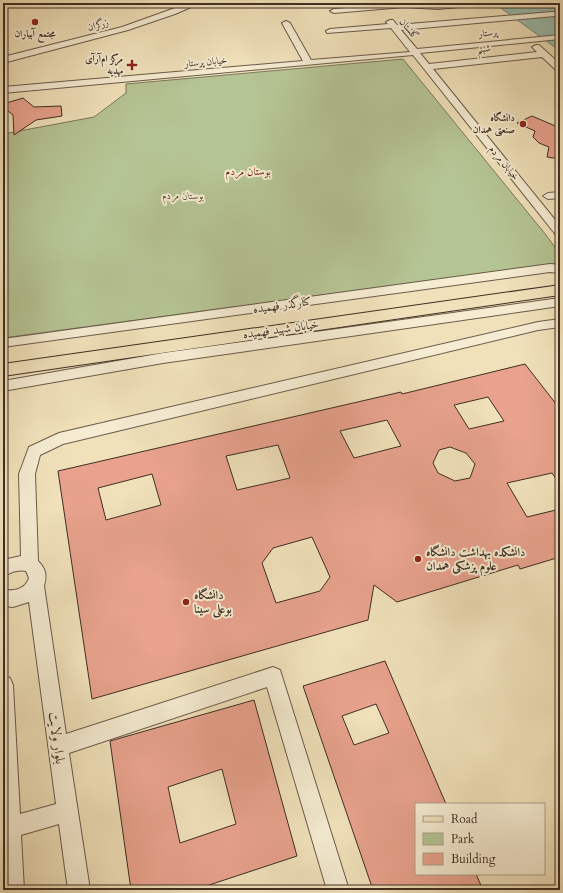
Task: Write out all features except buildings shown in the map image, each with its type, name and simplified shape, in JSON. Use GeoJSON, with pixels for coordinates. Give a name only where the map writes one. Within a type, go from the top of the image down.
{"type":"FeatureCollection","features":[{"type":"Feature","properties":{"kind":"main road","name":"خیابان شهید فهمیده"},"geometry":{"type":"LineString","coordinates":[[3,357],[560,278]]}},
{"type":"Feature","properties":{"kind":"main road","name":"خیابان شهید فهمیده"},"geometry":{"type":"LineString","coordinates":[[3,370],[64,360],[560,290]]}},
{"type":"Feature","properties":{"kind":"main road"},"geometry":{"type":"LineString","coordinates":[[88,357],[122,364]]}},
{"type":"Feature","properties":{"kind":"main road"},"geometry":{"type":"LineString","coordinates":[[51,377],[64,360]]}},
{"type":"Feature","properties":{"kind":"street","name":"زرگران"},"geometry":{"type":"LineString","coordinates":[[3,60],[70,44],[156,19],[196,3]]}},
{"type":"Feature","properties":{"kind":"street"},"geometry":{"type":"LineString","coordinates":[[334,11],[376,5],[438,7],[480,3]]}},
{"type":"Feature","properties":{"kind":"street","name":"گلستان"},"geometry":{"type":"LineString","coordinates":[[376,5],[414,52]]}},
{"type":"Feature","properties":{"kind":"street"},"geometry":{"type":"LineString","coordinates":[[330,31],[552,14]]}},
{"type":"Feature","properties":{"kind":"street"},"geometry":{"type":"LineString","coordinates":[[286,23],[307,60]]}},
{"type":"Feature","properties":{"kind":"street","name":"پرستار"},"geometry":{"type":"LineString","coordinates":[[414,52],[560,36]]}},
{"type":"Feature","properties":{"kind":"street"},"geometry":{"type":"LineString","coordinates":[[528,39],[560,69]]}},
{"type":"Feature","properties":{"kind":"street","name":"خیابان پرستار"},"geometry":{"type":"LineString","coordinates":[[3,89],[307,60],[414,52]]}},
{"type":"Feature","properties":{"kind":"street","name":"خیابان پرستار"},"geometry":{"type":"LineString","coordinates":[[3,89],[414,52]]}},
{"type":"Feature","properties":{"kind":"street","name":"خیابان مردم"},"geometry":{"type":"LineString","coordinates":[[414,52],[560,233]]}},
{"type":"Feature","properties":{"kind":"street","name":"شبنم"},"geometry":{"type":"LineString","coordinates":[[426,67],[544,54]]}},
{"type":"Feature","properties":{"kind":"street"},"geometry":{"type":"LineString","coordinates":[[548,196],[560,195]]}},
{"type":"Feature","properties":{"kind":"street","name":"کنارگذر فهمیده"},"geometry":{"type":"LineString","coordinates":[[3,343],[543,269],[560,269]]}},
{"type":"Feature","properties":{"kind":"street"},"geometry":{"type":"LineString","coordinates":[[3,386],[122,364],[560,302]]}},
{"type":"Feature","properties":{"kind":"street"},"geometry":{"type":"LineString","coordinates":[[3,569],[11,564],[18,563],[30,565],[27,474],[34,451],[59,439],[538,326],[560,323]]}},
{"type":"Feature","properties":{"kind":"street","name":"بلوار ولایت"},"geometry":{"type":"LineString","coordinates":[[30,565],[38,574],[35,586],[78,890]]}},
{"type":"Feature","properties":{"kind":"street"},"geometry":{"type":"LineString","coordinates":[[3,602],[18,599],[31,592],[35,586]]}},
{"type":"Feature","properties":{"kind":"street"},"geometry":{"type":"LineString","coordinates":[[58,747],[273,676],[338,890]]}},
{"type":"Feature","properties":{"kind":"street"},"geometry":{"type":"LineString","coordinates":[[3,685],[13,890]]}},
{"type":"Feature","properties":{"kind":"street"},"geometry":{"type":"LineString","coordinates":[[10,828],[67,811]]}},
{"type":"Feature","properties":{"kind":"green space","name":"بوستان مردم"},"geometry":{"type":"Polygon","coordinates":[[[403,59],[546,235],[560,254],[560,263],[3,338],[3,134],[94,117],[126,93],[126,84],[403,59]]]}},
{"type":"Feature","properties":{"kind":"shaded area"},"geometry":{"type":"Polygon","coordinates":[[[494,3],[560,3],[560,51],[494,3]]]}},
{"type":"Feature","properties":{"kind":"place","name":"مجتمع آبیاران"},"geometry":{"type":"Point","coordinates":[35,22]}},
{"type":"Feature","properties":{"kind":"place","name":"مرکز ام‌آر‌آی مهدیه"},"geometry":{"type":"Point","coordinates":[132,65]}},
{"type":"Feature","properties":{"kind":"place","name":"دانشگاه صنعتی همدان"},"geometry":{"type":"Point","coordinates":[523,124]}},
{"type":"Feature","properties":{"kind":"place","name":"دانشکده بهداشت دانشگاه علوم پزشکی همدان"},"geometry":{"type":"Point","coordinates":[418,559]}},
{"type":"Feature","properties":{"kind":"place","name":"دانشگاه بوعلی سینا"},"geometry":{"type":"Point","coordinates":[186,602]}},
{"type":"Feature","properties":{"kind":"district","name":"بوستان مردم"},"geometry":{"type":"Point","coordinates":[248,171]}}]}
